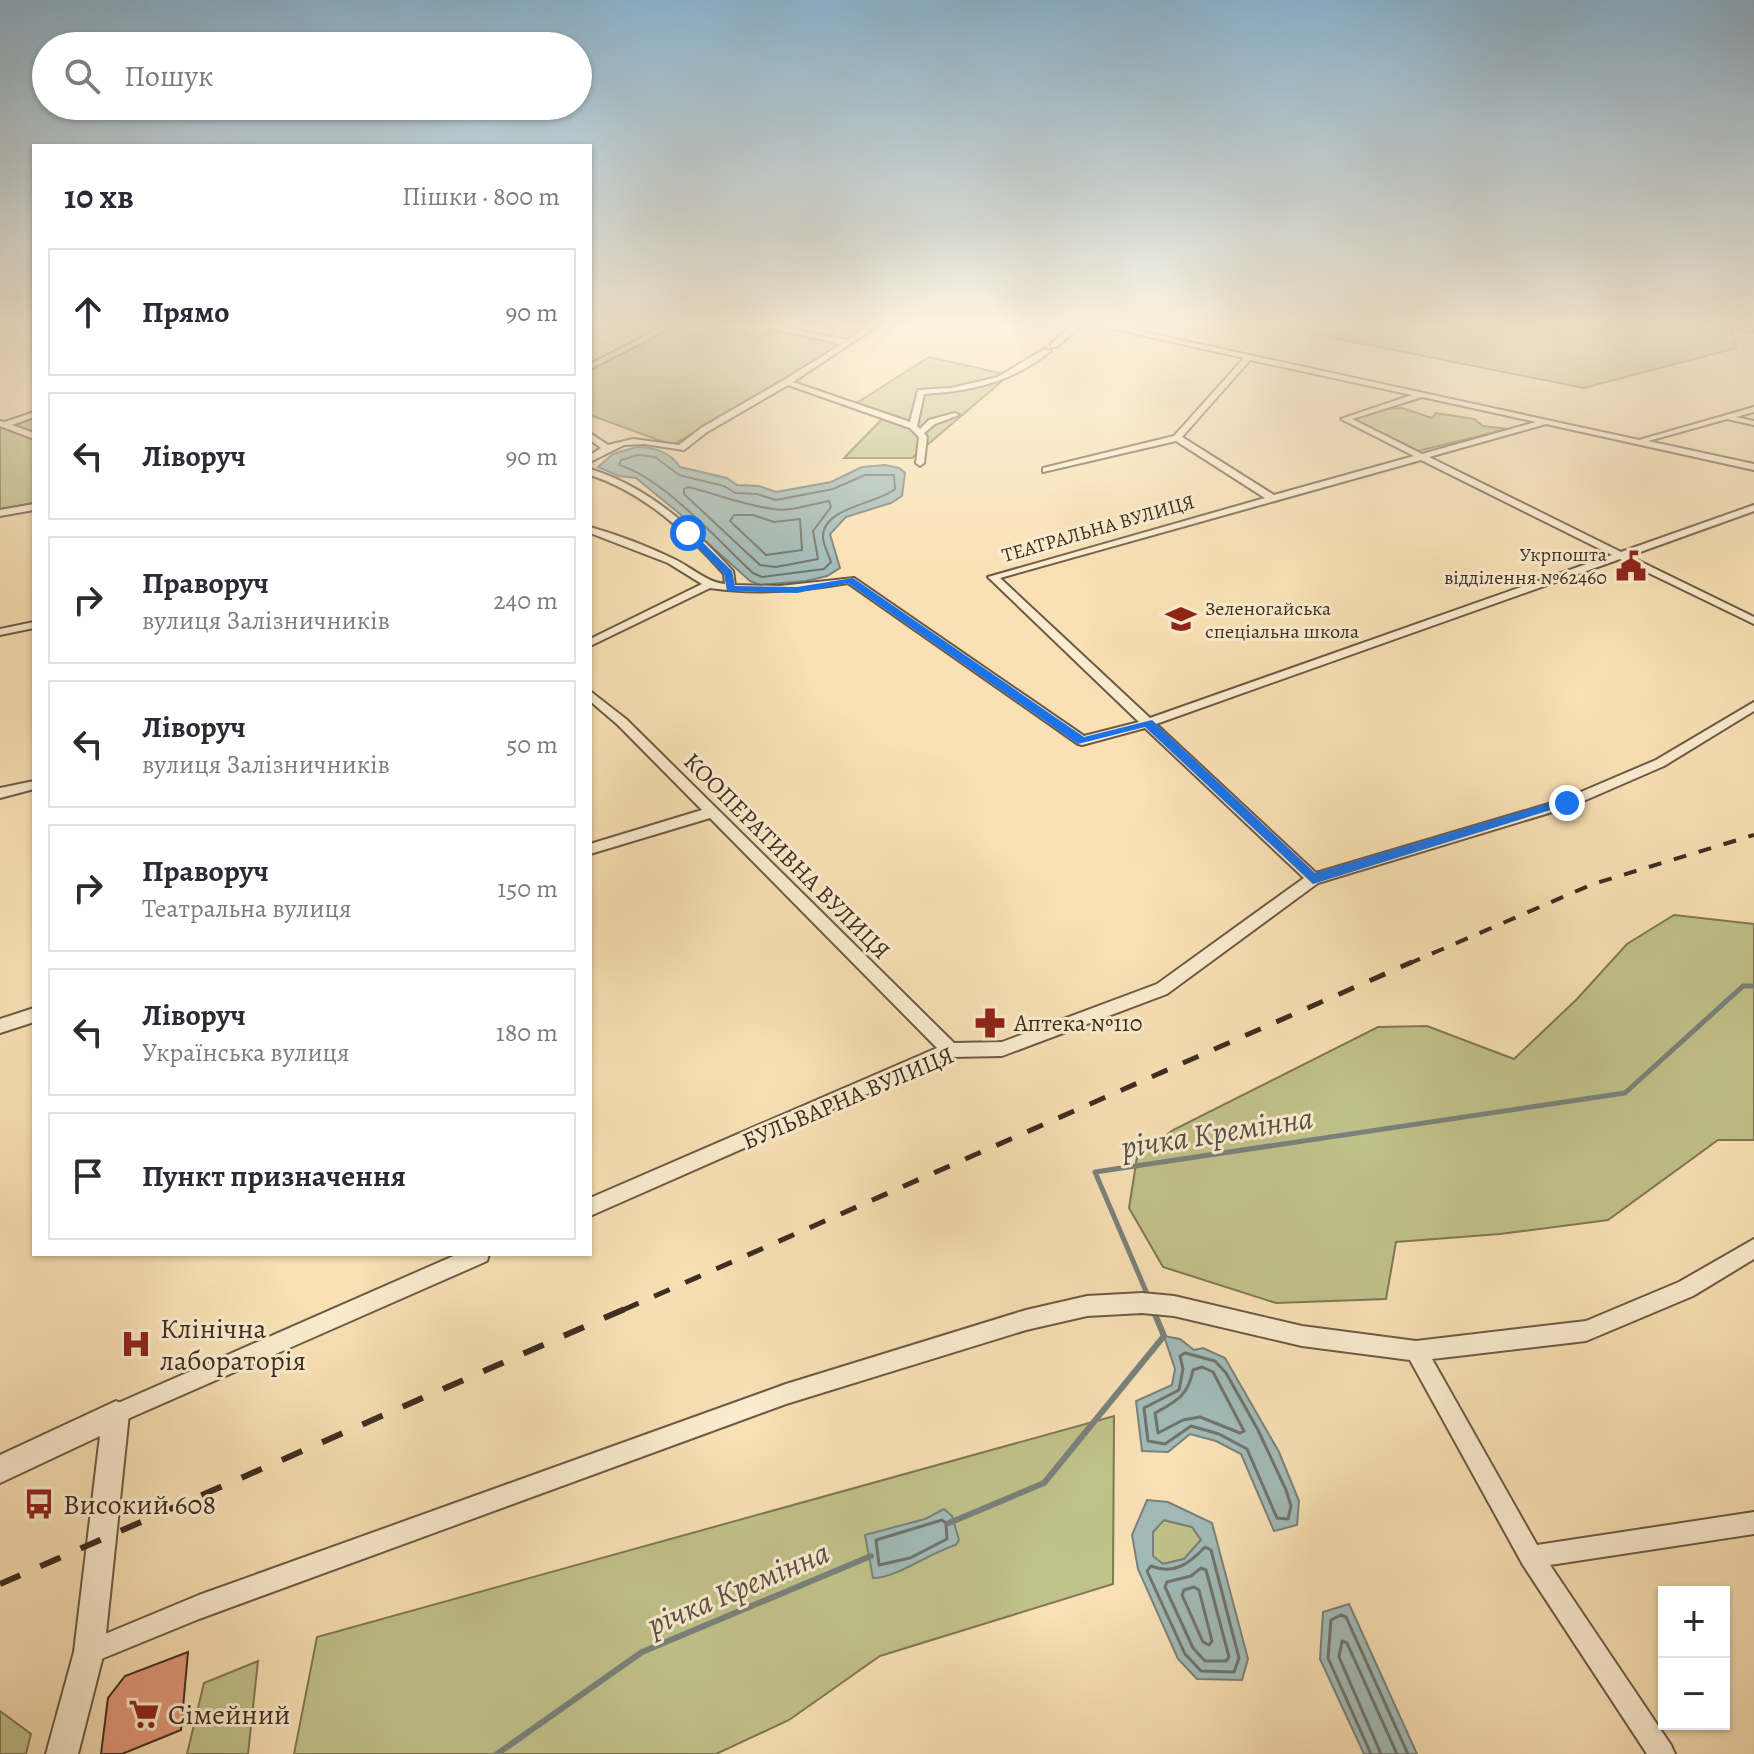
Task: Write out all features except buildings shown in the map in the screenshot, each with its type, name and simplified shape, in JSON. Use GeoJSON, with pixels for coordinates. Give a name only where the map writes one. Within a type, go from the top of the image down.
{"type":"FeatureCollection","features":[{"type":"Feature","properties":{"kind":"street"},"geometry":{"type":"LineString","coordinates":[[592,458],[606,447],[626,440],[681,448],[745,406]]}},
{"type":"Feature","properties":{"kind":"street"},"geometry":{"type":"LineString","coordinates":[[853,406],[917,429],[923,437],[920,463]]}},
{"type":"Feature","properties":{"kind":"street"},"geometry":{"type":"LineString","coordinates":[[917,429],[918,406]]}},
{"type":"Feature","properties":{"kind":"street"},"geometry":{"type":"LineString","coordinates":[[1046,470],[1177,438],[1206,406]]}},
{"type":"Feature","properties":{"kind":"street"},"geometry":{"type":"LineString","coordinates":[[1387,406],[1345,419],[1754,621]]}},
{"type":"Feature","properties":{"kind":"street"},"geometry":{"type":"LineString","coordinates":[[1471,406],[1754,467]]}},
{"type":"Feature","properties":{"kind":"street"},"geometry":{"type":"LineString","coordinates":[[1638,442],[1754,409]]}},
{"type":"Feature","properties":{"kind":"street"},"geometry":{"type":"LineString","coordinates":[[2,424],[32,415]]}},
{"type":"Feature","properties":{"kind":"street"},"geometry":{"type":"LineString","coordinates":[[917,429],[955,415]]}},
{"type":"Feature","properties":{"kind":"street"},"geometry":{"type":"LineString","coordinates":[[1725,417],[1754,423]]}},
{"type":"Feature","properties":{"kind":"street","name":"ТЕАТРАЛЬНА ВУЛИЦЯ"},"geometry":{"type":"LineString","coordinates":[[1313,879],[993,577],[1545,422]]}},
{"type":"Feature","properties":{"kind":"street"},"geometry":{"type":"LineString","coordinates":[[2,424],[32,435]]}},
{"type":"Feature","properties":{"kind":"street"},"geometry":{"type":"LineString","coordinates":[[592,437],[606,447]]}},
{"type":"Feature","properties":{"kind":"street"},"geometry":{"type":"LineString","coordinates":[[1177,438],[1272,498]]}},
{"type":"Feature","properties":{"kind":"street"},"geometry":{"type":"LineString","coordinates":[[592,472],[642,492],[729,573],[730,589]]}},
{"type":"Feature","properties":{"kind":"street"},"geometry":{"type":"LineString","coordinates":[[0,513],[32,507]]}},
{"type":"Feature","properties":{"kind":"street"},"geometry":{"type":"LineString","coordinates":[[592,642],[709,585],[730,589],[797,590],[850,580],[1082,741],[1148,723],[1754,508]]}},
{"type":"Feature","properties":{"kind":"street"},"geometry":{"type":"LineString","coordinates":[[592,531],[685,568],[701,576],[709,585]]}},
{"type":"Feature","properties":{"kind":"street"},"geometry":{"type":"LineString","coordinates":[[0,632],[32,625]]}},
{"type":"Feature","properties":{"kind":"street","name":"КООПЕРАТИВНА ВУЛИЦЯ"},"geometry":{"type":"LineString","coordinates":[[592,697],[622,722],[950,1050]]}},
{"type":"Feature","properties":{"kind":"street","name":"БУЛЬВАРНА ВУЛИЦЯ"},"geometry":{"type":"LineString","coordinates":[[592,1206],[950,1050],[1002,1049],[1162,989],[1313,879],[1567,803],[1660,763],[1754,706]]}},
{"type":"Feature","properties":{"kind":"street"},"geometry":{"type":"LineString","coordinates":[[0,793],[32,785]]}},
{"type":"Feature","properties":{"kind":"street"},"geometry":{"type":"LineString","coordinates":[[592,848],[713,812]]}},
{"type":"Feature","properties":{"kind":"street"},"geometry":{"type":"LineString","coordinates":[[0,1026],[32,1016]]}},
{"type":"Feature","properties":{"kind":"street"},"geometry":{"type":"LineString","coordinates":[[89,1652],[199,1607],[786,1394],[1026,1320],[1087,1306],[1150,1303],[1302,1336],[1416,1351],[1586,1331],[1686,1289],[1754,1248]]}},
{"type":"Feature","properties":{"kind":"street"},"geometry":{"type":"LineString","coordinates":[[0,1469],[116,1414],[475,1256]]}},
{"type":"Feature","properties":{"kind":"street"},"geometry":{"type":"LineString","coordinates":[[1416,1351],[1531,1557],[1662,1754]]}},
{"type":"Feature","properties":{"kind":"street"},"geometry":{"type":"LineString","coordinates":[[62,1754],[89,1652],[116,1414]]}},
{"type":"Feature","properties":{"kind":"street"},"geometry":{"type":"LineString","coordinates":[[1531,1557],[1754,1523]]}},
{"type":"Feature","properties":{"kind":"green space"},"geometry":{"type":"Polygon","coordinates":[[[592,406],[743,406],[672,445],[592,416],[592,406]]]}},
{"type":"Feature","properties":{"kind":"green space"},"geometry":{"type":"Polygon","coordinates":[[[852,406],[973,406],[912,458],[844,458],[887,414],[852,406]]]}},
{"type":"Feature","properties":{"kind":"green space"},"geometry":{"type":"Polygon","coordinates":[[[1402,408],[1432,418],[1436,413],[1474,419],[1483,426],[1508,429],[1418,451],[1354,419],[1381,409],[1402,408]]]}},
{"type":"Feature","properties":{"kind":"green space"},"geometry":{"type":"Polygon","coordinates":[[[32,419],[32,503],[0,509],[0,428],[32,419]]]}},
{"type":"Feature","properties":{"kind":"green space"},"geometry":{"type":"Polygon","coordinates":[[[1674,915],[1754,924],[1754,1140],[1718,1140],[1608,1220],[1500,1234],[1396,1242],[1386,1299],[1276,1303],[1163,1267],[1129,1208],[1137,1157],[1173,1130],[1378,1027],[1427,1026],[1514,1059],[1577,999],[1627,944],[1674,915]]]}},
{"type":"Feature","properties":{"kind":"green space"},"geometry":{"type":"Polygon","coordinates":[[[1114,1416],[1113,1584],[880,1656],[789,1720],[716,1754],[294,1754],[317,1637],[1114,1416]]]}},
{"type":"Feature","properties":{"kind":"green space"},"geometry":{"type":"Polygon","coordinates":[[[1163,1520],[1192,1527],[1201,1540],[1184,1559],[1163,1564],[1153,1557],[1153,1532],[1163,1520]]]}},
{"type":"Feature","properties":{"kind":"green space"},"geometry":{"type":"Polygon","coordinates":[[[258,1661],[248,1754],[187,1754],[204,1683],[258,1661]]]}},
{"type":"Feature","properties":{"kind":"green space"},"geometry":{"type":"Polygon","coordinates":[[[0,1711],[31,1734],[26,1754],[0,1754],[0,1711]]]}},
{"type":"Feature","properties":{"kind":"water"},"geometry":{"type":"Polygon","coordinates":[[[637,447],[662,451],[680,467],[727,478],[737,485],[759,486],[776,492],[831,482],[862,467],[885,465],[899,468],[905,473],[902,496],[891,503],[846,517],[830,534],[840,568],[827,576],[806,581],[760,585],[750,581],[680,514],[636,478],[619,476],[598,467],[613,454],[637,447]]]}},
{"type":"Feature","properties":{"kind":"water"},"geometry":{"type":"Polygon","coordinates":[[[1164,1336],[1180,1339],[1194,1350],[1203,1348],[1225,1358],[1279,1452],[1299,1501],[1297,1525],[1274,1531],[1241,1454],[1216,1441],[1190,1434],[1168,1452],[1142,1451],[1136,1401],[1172,1385],[1175,1369],[1164,1336]]]}},
{"type":"Feature","properties":{"kind":"water"},"geometry":{"type":"Polygon","coordinates":[[[1147,1500],[1168,1502],[1212,1523],[1248,1659],[1242,1680],[1197,1679],[1178,1659],[1138,1569],[1132,1535],[1147,1500]],[[1164,1520],[1153,1532],[1153,1556],[1163,1564],[1184,1559],[1201,1540],[1192,1527],[1164,1520]]]}},
{"type":"Feature","properties":{"kind":"water"},"geometry":{"type":"Polygon","coordinates":[[[944,1509],[952,1516],[959,1540],[956,1545],[893,1574],[873,1578],[865,1535],[925,1519],[944,1509]]]}},
{"type":"Feature","properties":{"kind":"water"},"geometry":{"type":"Polygon","coordinates":[[[1349,1604],[1417,1754],[1364,1754],[1320,1659],[1323,1612],[1349,1604]]]}},
{"type":"Feature","properties":{"kind":"waterway","name":"річка Кремінна"},"geometry":{"type":"LineString","coordinates":[[1148,1296],[1095,1172],[1625,1093],[1743,986],[1754,986]]}},
{"type":"Feature","properties":{"kind":"waterway","name":"річка Кремінна"},"geometry":{"type":"LineString","coordinates":[[949,1523],[1044,1483],[1164,1336],[1154,1312]]}},
{"type":"Feature","properties":{"kind":"waterway","name":"річка Кремінна"},"geometry":{"type":"LineString","coordinates":[[497,1754],[642,1652],[871,1556]]}},
{"type":"Feature","properties":{"kind":"railway"},"geometry":{"type":"LineString","coordinates":[[1408,964],[1593,884],[1754,835]]}},
{"type":"Feature","properties":{"kind":"railway"},"geometry":{"type":"LineString","coordinates":[[623,1310],[1412,962]]}},
{"type":"Feature","properties":{"kind":"railway"},"geometry":{"type":"LineString","coordinates":[[0,1584],[627,1308]]}},
{"type":"Feature","properties":{"kind":"place","name":"Укрпошта відділення №62460"},"geometry":{"type":"Point","coordinates":[1631,566]}},
{"type":"Feature","properties":{"kind":"place","name":"Зеленогайська спеціальна школа"},"geometry":{"type":"Point","coordinates":[1181,619]}},
{"type":"Feature","properties":{"kind":"place","name":"Аптека №110"},"geometry":{"type":"Point","coordinates":[990,1023]}},
{"type":"Feature","properties":{"kind":"place","name":"Клінічна лабораторія"},"geometry":{"type":"Point","coordinates":[136,1344]}},
{"type":"Feature","properties":{"kind":"place","name":"Високий 608"},"geometry":{"type":"Point","coordinates":[39,1504]}},
{"type":"Feature","properties":{"kind":"place","name":"Сiмейний"},"geometry":{"type":"Point","coordinates":[144,1714]}},
{"type":"Feature","properties":{"kind":"route"},"geometry":{"type":"LineString","coordinates":[[688,533],[729,573],[730,589],[764,592],[797,590],[850,580],[1082,741],[1148,723],[1313,879],[1567,803]]}}]}
